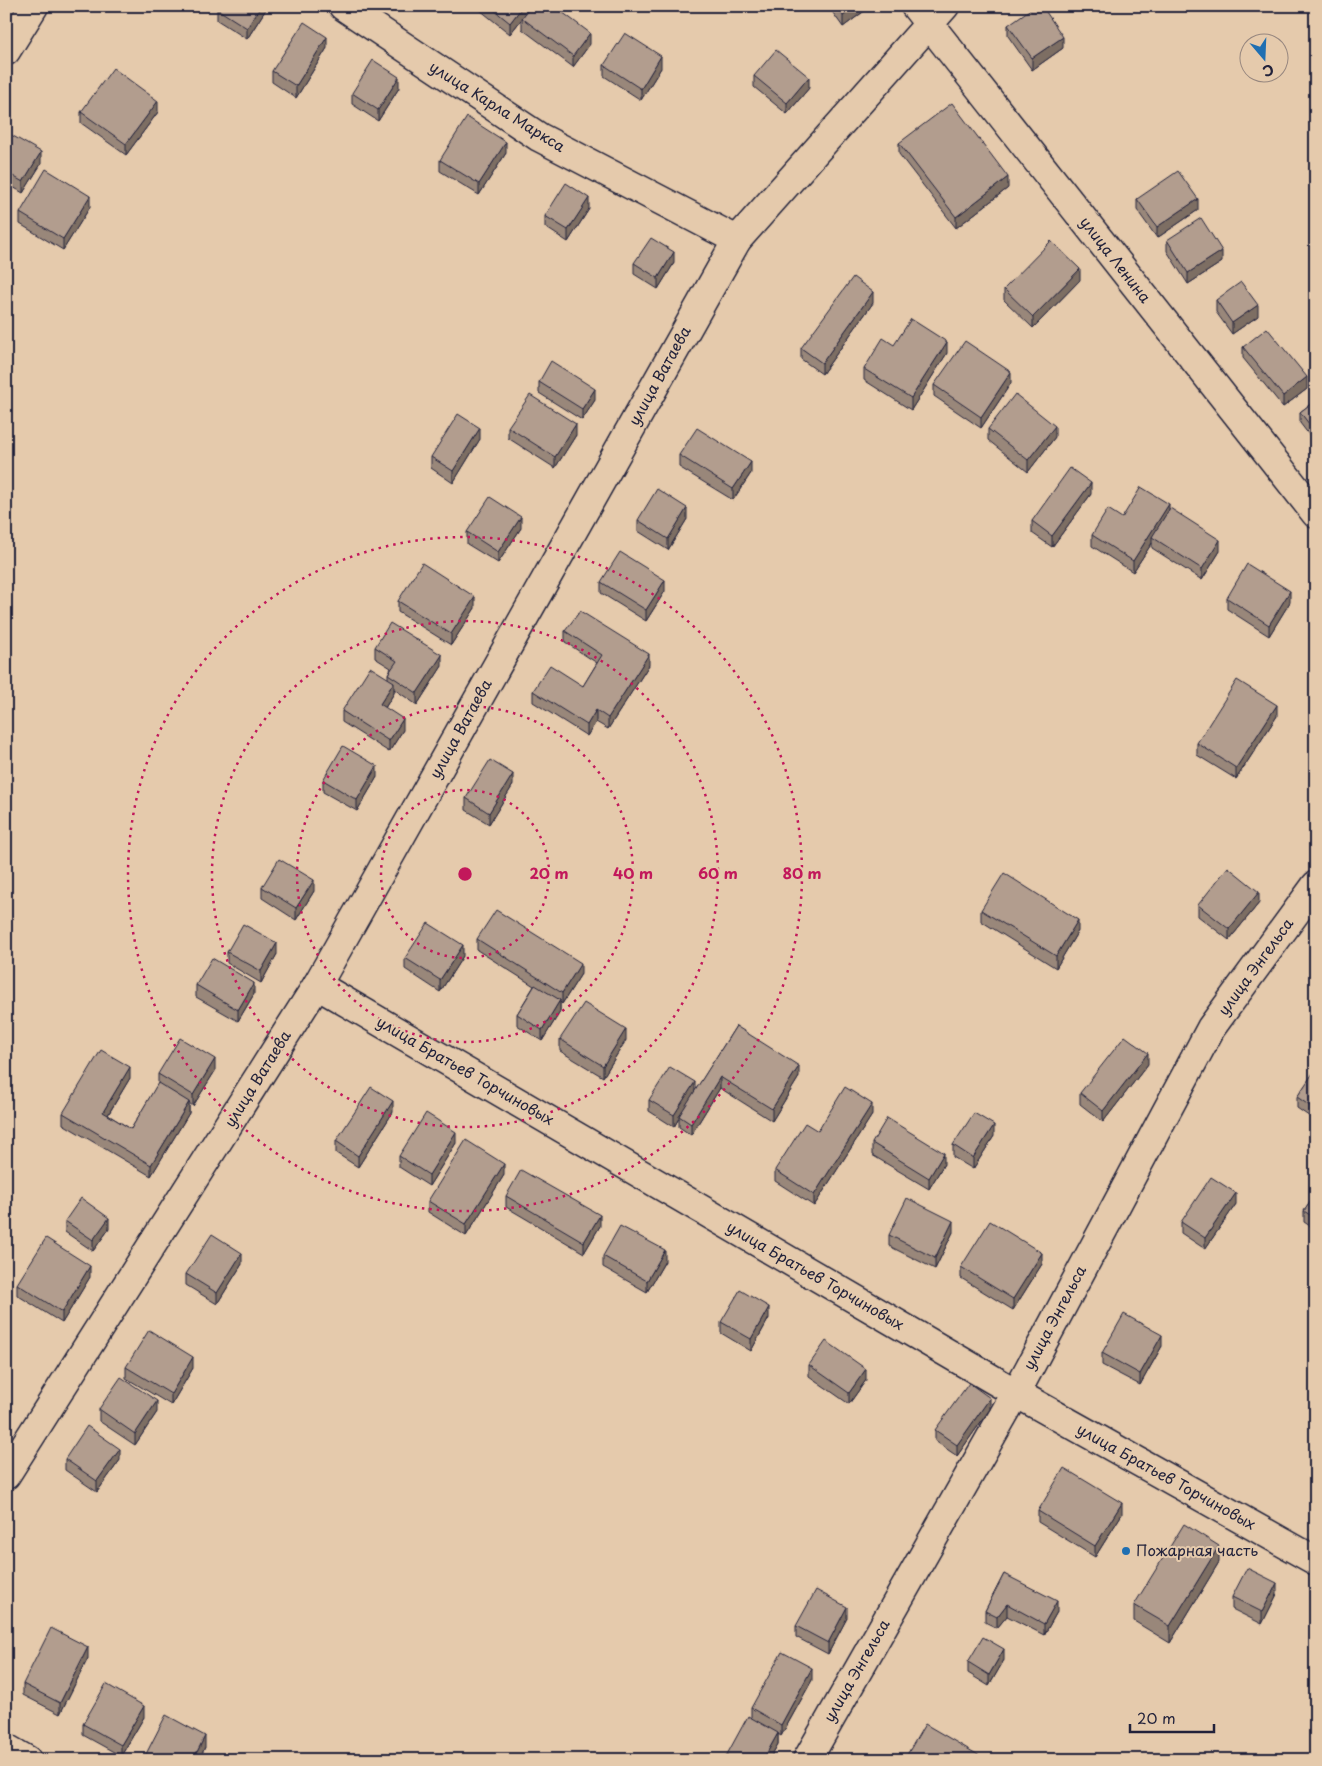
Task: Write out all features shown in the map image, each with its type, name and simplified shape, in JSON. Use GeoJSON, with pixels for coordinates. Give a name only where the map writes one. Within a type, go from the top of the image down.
{"type":"FeatureCollection","features":[{"type":"Feature","properties":{"kind":"street"},"geometry":{"type":"LineString","coordinates":[[6,51],[34,6]]}},
{"type":"Feature","properties":{"kind":"street","name":"улица Карла Маркса"},"geometry":{"type":"LineString","coordinates":[[343,6],[538,137],[737,240]]}},
{"type":"Feature","properties":{"kind":"street","name":"улица Ватаева"},"geometry":{"type":"LineString","coordinates":[[6,1474],[317,985],[737,240],[930,12]]}},
{"type":"Feature","properties":{"kind":"street","name":"улица Ленина"},"geometry":{"type":"LineString","coordinates":[[930,12],[1316,514]]}},
{"type":"Feature","properties":{"kind":"street","name":"улица Энгельса"},"geometry":{"type":"LineString","coordinates":[[806,1760],[1016,1393],[1211,1028],[1316,885]]}},
{"type":"Feature","properties":{"kind":"street","name":"улица Братьев Торчиновых"},"geometry":{"type":"LineString","coordinates":[[317,985],[1016,1393],[1316,1561]]}},
{"type":"Feature","properties":{"kind":"street"},"geometry":{"type":"LineString","coordinates":[[6,1748],[27,1760]]}},
{"type":"Feature","properties":{"kind":"building"},"geometry":{"type":"Polygon","coordinates":[[[218,6],[261,6],[247,28],[217,9],[218,6]]]}},
{"type":"Feature","properties":{"kind":"building"},"geometry":{"type":"Polygon","coordinates":[[[489,6],[523,6],[510,23],[489,6]]]}},
{"type":"Feature","properties":{"kind":"building"},"geometry":{"type":"Polygon","coordinates":[[[531,6],[554,6],[590,33],[573,56],[522,18],[531,6]]]}},
{"type":"Feature","properties":{"kind":"building"},"geometry":{"type":"Polygon","coordinates":[[[836,6],[856,6],[843,16],[836,6]]]}},
{"type":"Feature","properties":{"kind":"building"},"geometry":{"type":"Polygon","coordinates":[[[1035,6],[1042,6],[1063,37],[1032,58],[1008,25],[1035,6]]]}},
{"type":"Feature","properties":{"kind":"building"},"geometry":{"type":"Polygon","coordinates":[[[304,22],[327,37],[296,86],[272,71],[304,22]]]}},
{"type":"Feature","properties":{"kind":"building"},"geometry":{"type":"Polygon","coordinates":[[[625,33],[661,56],[641,89],[604,65],[625,33]]]}},
{"type":"Feature","properties":{"kind":"building"},"geometry":{"type":"Polygon","coordinates":[[[776,50],[809,77],[787,103],[754,76],[776,50]]]}},
{"type":"Feature","properties":{"kind":"building"},"geometry":{"type":"Polygon","coordinates":[[[373,60],[399,77],[378,110],[352,93],[373,60]]]}},
{"type":"Feature","properties":{"kind":"building"},"geometry":{"type":"Polygon","coordinates":[[[113,68],[158,101],[126,144],[81,112],[113,68]]]}},
{"type":"Feature","properties":{"kind":"building"},"geometry":{"type":"Polygon","coordinates":[[[952,103],[1008,177],[956,217],[899,143],[952,103]]]}},
{"type":"Feature","properties":{"kind":"building"},"geometry":{"type":"Polygon","coordinates":[[[467,117],[506,142],[479,184],[440,160],[467,117]]]}},
{"type":"Feature","properties":{"kind":"building"},"geometry":{"type":"Polygon","coordinates":[[[6,132],[41,152],[23,182],[6,172],[6,132]]]}},
{"type":"Feature","properties":{"kind":"building"},"geometry":{"type":"Polygon","coordinates":[[[46,169],[90,196],[63,239],[20,213],[46,169]]]}},
{"type":"Feature","properties":{"kind":"building"},"geometry":{"type":"Polygon","coordinates":[[[1178,171],[1198,199],[1157,227],[1137,199],[1178,171]]]}},
{"type":"Feature","properties":{"kind":"building"},"geometry":{"type":"Polygon","coordinates":[[[566,183],[589,198],[568,230],[545,216],[566,183]]]}},
{"type":"Feature","properties":{"kind":"building"},"geometry":{"type":"Polygon","coordinates":[[[1201,218],[1222,251],[1188,273],[1167,240],[1201,218]]]}},
{"type":"Feature","properties":{"kind":"building"},"geometry":{"type":"Polygon","coordinates":[[[651,238],[674,252],[658,278],[634,263],[651,238]]]}},
{"type":"Feature","properties":{"kind":"building"},"geometry":{"type":"Polygon","coordinates":[[[1051,241],[1080,269],[1033,317],[1004,289],[1051,241]]]}},
{"type":"Feature","properties":{"kind":"building"},"geometry":{"type":"Polygon","coordinates":[[[853,277],[873,292],[822,363],[801,348],[853,277]]]}},
{"type":"Feature","properties":{"kind":"building"},"geometry":{"type":"Polygon","coordinates":[[[1241,282],[1258,305],[1232,323],[1216,300],[1241,282]]]}},
{"type":"Feature","properties":{"kind":"building"},"geometry":{"type":"Polygon","coordinates":[[[911,319],[947,342],[911,398],[864,369],[883,338],[894,345],[911,319]]]}},
{"type":"Feature","properties":{"kind":"building"},"geometry":{"type":"Polygon","coordinates":[[[1267,328],[1307,377],[1283,396],[1243,347],[1267,328]]]}},
{"type":"Feature","properties":{"kind":"building"},"geometry":{"type":"Polygon","coordinates":[[[965,341],[1011,372],[981,417],[934,385],[965,341]]]}},
{"type":"Feature","properties":{"kind":"building"},"geometry":{"type":"Polygon","coordinates":[[[551,361],[595,389],[582,409],[539,382],[551,361]]]}},
{"type":"Feature","properties":{"kind":"building"},"geometry":{"type":"Polygon","coordinates":[[[1015,394],[1055,426],[1028,460],[988,429],[1015,394]]]}},
{"type":"Feature","properties":{"kind":"building"},"geometry":{"type":"Polygon","coordinates":[[[530,395],[576,424],[555,457],[508,427],[530,395]]]}},
{"type":"Feature","properties":{"kind":"building"},"geometry":{"type":"Polygon","coordinates":[[[1316,400],[1316,433],[1300,412],[1316,400]]]}},
{"type":"Feature","properties":{"kind":"building"},"geometry":{"type":"Polygon","coordinates":[[[458,414],[480,428],[453,471],[431,457],[458,414]]]}},
{"type":"Feature","properties":{"kind":"building"},"geometry":{"type":"Polygon","coordinates":[[[697,428],[751,462],[733,489],[679,455],[697,428]]]}},
{"type":"Feature","properties":{"kind":"building"},"geometry":{"type":"Polygon","coordinates":[[[1070,468],[1091,483],[1052,536],[1032,521],[1070,468]]]}},
{"type":"Feature","properties":{"kind":"building"},"geometry":{"type":"Polygon","coordinates":[[[1141,487],[1169,504],[1133,561],[1092,535],[1108,509],[1122,518],[1141,487]]]}},
{"type":"Feature","properties":{"kind":"building"},"geometry":{"type":"Polygon","coordinates":[[[657,489],[687,508],[668,539],[638,520],[657,489]]]}},
{"type":"Feature","properties":{"kind":"building"},"geometry":{"type":"Polygon","coordinates":[[[490,497],[521,517],[498,552],[467,532],[490,497]]]}},
{"type":"Feature","properties":{"kind":"building"},"geometry":{"type":"Polygon","coordinates":[[[1170,508],[1220,540],[1202,569],[1152,537],[1170,508]]]}},
{"type":"Feature","properties":{"kind":"building"},"geometry":{"type":"Polygon","coordinates":[[[620,552],[665,580],[646,610],[601,582],[620,552]]]}},
{"type":"Feature","properties":{"kind":"building"},"geometry":{"type":"Polygon","coordinates":[[[422,563],[475,597],[451,634],[398,601],[422,563]]]}},
{"type":"Feature","properties":{"kind":"building"},"geometry":{"type":"Polygon","coordinates":[[[1247,564],[1290,591],[1269,625],[1227,598],[1247,564]]]}},
{"type":"Feature","properties":{"kind":"building"},"geometry":{"type":"Polygon","coordinates":[[[580,611],[649,654],[608,718],[596,710],[587,725],[533,691],[550,665],[583,686],[602,655],[565,631],[580,611]]]}},
{"type":"Feature","properties":{"kind":"building"},"geometry":{"type":"Polygon","coordinates":[[[390,623],[442,655],[417,693],[388,674],[397,661],[375,647],[390,623]]]}},
{"type":"Feature","properties":{"kind":"building"},"geometry":{"type":"Polygon","coordinates":[[[370,667],[394,682],[380,704],[403,719],[389,741],[342,711],[370,667]]]}},
{"type":"Feature","properties":{"kind":"building"},"geometry":{"type":"Polygon","coordinates":[[[1237,680],[1277,705],[1236,768],[1197,743],[1237,680]]]}},
{"type":"Feature","properties":{"kind":"building"},"geometry":{"type":"Polygon","coordinates":[[[343,746],[377,766],[357,800],[323,780],[343,746]]]}},
{"type":"Feature","properties":{"kind":"building"},"geometry":{"type":"Polygon","coordinates":[[[490,760],[513,774],[489,813],[466,798],[490,760]]]}},
{"type":"Feature","properties":{"kind":"building"},"geometry":{"type":"Polygon","coordinates":[[[279,859],[314,880],[296,908],[262,887],[279,859]]]}},
{"type":"Feature","properties":{"kind":"building"},"geometry":{"type":"Polygon","coordinates":[[[1228,867],[1259,892],[1229,929],[1198,905],[1228,867]]]}},
{"type":"Feature","properties":{"kind":"building"},"geometry":{"type":"Polygon","coordinates":[[[1004,873],[1078,920],[1056,956],[981,910],[1004,873]]]}},
{"type":"Feature","properties":{"kind":"building"},"geometry":{"type":"Polygon","coordinates":[[[496,910],[581,963],[562,993],[477,939],[496,910]]]}},
{"type":"Feature","properties":{"kind":"building"},"geometry":{"type":"Polygon","coordinates":[[[428,923],[463,945],[440,980],[405,958],[428,923]]]}},
{"type":"Feature","properties":{"kind":"building"},"geometry":{"type":"Polygon","coordinates":[[[243,924],[277,943],[261,971],[227,952],[243,924]]]}},
{"type":"Feature","properties":{"kind":"building"},"geometry":{"type":"Polygon","coordinates":[[[212,958],[254,983],[238,1010],[196,985],[212,958]]]}},
{"type":"Feature","properties":{"kind":"building"},"geometry":{"type":"Polygon","coordinates":[[[535,985],[560,1000],[542,1030],[517,1014],[535,985]]]}},
{"type":"Feature","properties":{"kind":"building"},"geometry":{"type":"Polygon","coordinates":[[[584,1003],[626,1029],[603,1066],[560,1039],[584,1003]]]}},
{"type":"Feature","properties":{"kind":"building"},"geometry":{"type":"Polygon","coordinates":[[[736,1026],[799,1066],[772,1109],[720,1077],[691,1124],[679,1116],[736,1026]]]}},
{"type":"Feature","properties":{"kind":"building"},"geometry":{"type":"Polygon","coordinates":[[[1125,1036],[1148,1053],[1103,1111],[1080,1093],[1125,1036]]]}},
{"type":"Feature","properties":{"kind":"building"},"geometry":{"type":"Polygon","coordinates":[[[180,1038],[215,1059],[193,1095],[158,1074],[180,1038]]]}},
{"type":"Feature","properties":{"kind":"building"},"geometry":{"type":"Polygon","coordinates":[[[101,1050],[130,1067],[103,1112],[131,1129],[158,1083],[189,1102],[151,1165],[63,1113],[101,1050]]]}},
{"type":"Feature","properties":{"kind":"building"},"geometry":{"type":"Polygon","coordinates":[[[670,1067],[695,1082],[674,1115],[649,1100],[670,1067]]]}},
{"type":"Feature","properties":{"kind":"building"},"geometry":{"type":"Polygon","coordinates":[[[1316,1070],[1316,1110],[1297,1097],[1316,1070]]]}},
{"type":"Feature","properties":{"kind":"building"},"geometry":{"type":"Polygon","coordinates":[[[371,1087],[393,1101],[358,1156],[336,1141],[371,1087]]]}},
{"type":"Feature","properties":{"kind":"building"},"geometry":{"type":"Polygon","coordinates":[[[845,1087],[872,1104],[814,1195],[775,1170],[805,1123],[818,1131],[845,1087]]]}},
{"type":"Feature","properties":{"kind":"building"},"geometry":{"type":"Polygon","coordinates":[[[426,1113],[456,1132],[429,1175],[399,1156],[426,1113]]]}},
{"type":"Feature","properties":{"kind":"building"},"geometry":{"type":"Polygon","coordinates":[[[974,1113],[994,1125],[973,1158],[953,1145],[974,1113]]]}},
{"type":"Feature","properties":{"kind":"building"},"geometry":{"type":"Polygon","coordinates":[[[887,1118],[944,1153],[929,1178],[872,1143],[887,1118]]]}},
{"type":"Feature","properties":{"kind":"building"},"geometry":{"type":"Polygon","coordinates":[[[466,1140],[504,1164],[466,1224],[428,1201],[466,1140]]]}},
{"type":"Feature","properties":{"kind":"building"},"geometry":{"type":"Polygon","coordinates":[[[521,1170],[600,1215],[584,1242],[506,1196],[521,1170]]]}},
{"type":"Feature","properties":{"kind":"building"},"geometry":{"type":"Polygon","coordinates":[[[1211,1177],[1236,1193],[1205,1238],[1181,1222],[1211,1177]]]}},
{"type":"Feature","properties":{"kind":"building"},"geometry":{"type":"Polygon","coordinates":[[[1316,1194],[1316,1219],[1304,1211],[1316,1194]]]}},
{"type":"Feature","properties":{"kind":"building"},"geometry":{"type":"Polygon","coordinates":[[[81,1198],[109,1218],[93,1240],[65,1221],[81,1198]]]}},
{"type":"Feature","properties":{"kind":"building"},"geometry":{"type":"Polygon","coordinates":[[[907,1198],[953,1221],[935,1258],[889,1235],[907,1198]]]}},
{"type":"Feature","properties":{"kind":"building"},"geometry":{"type":"Polygon","coordinates":[[[990,1221],[1042,1253],[1013,1299],[961,1267],[990,1221]]]}},
{"type":"Feature","properties":{"kind":"building"},"geometry":{"type":"Polygon","coordinates":[[[620,1226],[665,1250],[647,1281],[603,1256],[620,1226]]]}},
{"type":"Feature","properties":{"kind":"building"},"geometry":{"type":"Polygon","coordinates":[[[212,1234],[242,1253],[217,1293],[186,1274],[212,1234]]]}},
{"type":"Feature","properties":{"kind":"building"},"geometry":{"type":"Polygon","coordinates":[[[46,1238],[90,1266],[62,1312],[17,1284],[46,1238]]]}},
{"type":"Feature","properties":{"kind":"building"},"geometry":{"type":"Polygon","coordinates":[[[740,1290],[769,1307],[751,1339],[721,1322],[740,1290]]]}},
{"type":"Feature","properties":{"kind":"building"},"geometry":{"type":"Polygon","coordinates":[[[1124,1314],[1162,1335],[1140,1374],[1102,1353],[1124,1314]]]}},
{"type":"Feature","properties":{"kind":"building"},"geometry":{"type":"Polygon","coordinates":[[[149,1330],[193,1357],[171,1394],[126,1367],[149,1330]]]}},
{"type":"Feature","properties":{"kind":"building"},"geometry":{"type":"Polygon","coordinates":[[[826,1341],[866,1369],[849,1393],[809,1365],[826,1341]]]}},
{"type":"Feature","properties":{"kind":"building"},"geometry":{"type":"Polygon","coordinates":[[[121,1377],[157,1401],[135,1434],[99,1409],[121,1377]]]}},
{"type":"Feature","properties":{"kind":"building"},"geometry":{"type":"Polygon","coordinates":[[[969,1383],[990,1398],[957,1445],[935,1430],[969,1383]]]}},
{"type":"Feature","properties":{"kind":"building"},"geometry":{"type":"Polygon","coordinates":[[[87,1426],[120,1449],[97,1481],[65,1459],[87,1426]]]}},
{"type":"Feature","properties":{"kind":"building"},"geometry":{"type":"Polygon","coordinates":[[[1064,1468],[1122,1503],[1095,1546],[1038,1511],[1064,1468]]]}},
{"type":"Feature","properties":{"kind":"building"},"geometry":{"type":"Polygon","coordinates":[[[1316,1479],[1316,1492],[1310,1488],[1316,1479]]]}},
{"type":"Feature","properties":{"kind":"building"},"geometry":{"type":"Polygon","coordinates":[[[1184,1524],[1219,1546],[1170,1626],[1134,1605],[1184,1524]]]}},
{"type":"Feature","properties":{"kind":"building"},"geometry":{"type":"Polygon","coordinates":[[[1247,1568],[1277,1583],[1262,1612],[1232,1597],[1247,1568]]]}},
{"type":"Feature","properties":{"kind":"building"},"geometry":{"type":"Polygon","coordinates":[[[1004,1574],[1057,1601],[1044,1624],[1007,1604],[997,1617],[985,1611],[1004,1574]]]}},
{"type":"Feature","properties":{"kind":"building"},"geometry":{"type":"Polygon","coordinates":[[[816,1590],[847,1607],[828,1643],[796,1626],[816,1590]]]}},
{"type":"Feature","properties":{"kind":"building"},"geometry":{"type":"Polygon","coordinates":[[[51,1628],[88,1647],[60,1703],[23,1684],[51,1628]]]}},
{"type":"Feature","properties":{"kind":"building"},"geometry":{"type":"Polygon","coordinates":[[[983,1637],[1004,1649],[989,1675],[968,1662],[983,1637]]]}},
{"type":"Feature","properties":{"kind":"building"},"geometry":{"type":"Polygon","coordinates":[[[782,1652],[812,1668],[781,1725],[751,1708],[782,1652]]]}},
{"type":"Feature","properties":{"kind":"building"},"geometry":{"type":"Polygon","coordinates":[[[106,1684],[144,1706],[121,1745],[83,1724],[106,1684]]]}},
{"type":"Feature","properties":{"kind":"building"},"geometry":{"type":"Polygon","coordinates":[[[166,1715],[205,1736],[193,1760],[157,1760],[146,1754],[166,1715]]]}},
{"type":"Feature","properties":{"kind":"building"},"geometry":{"type":"Polygon","coordinates":[[[748,1716],[778,1733],[763,1760],[724,1760],[748,1716]]]}},
{"type":"Feature","properties":{"kind":"building"},"geometry":{"type":"Polygon","coordinates":[[[925,1724],[980,1756],[978,1760],[904,1760],[925,1724]]]}},
{"type":"Feature","properties":{"kind":"place","name":"Пожарная часть"},"geometry":{"type":"Point","coordinates":[1126,1551]}}]}
